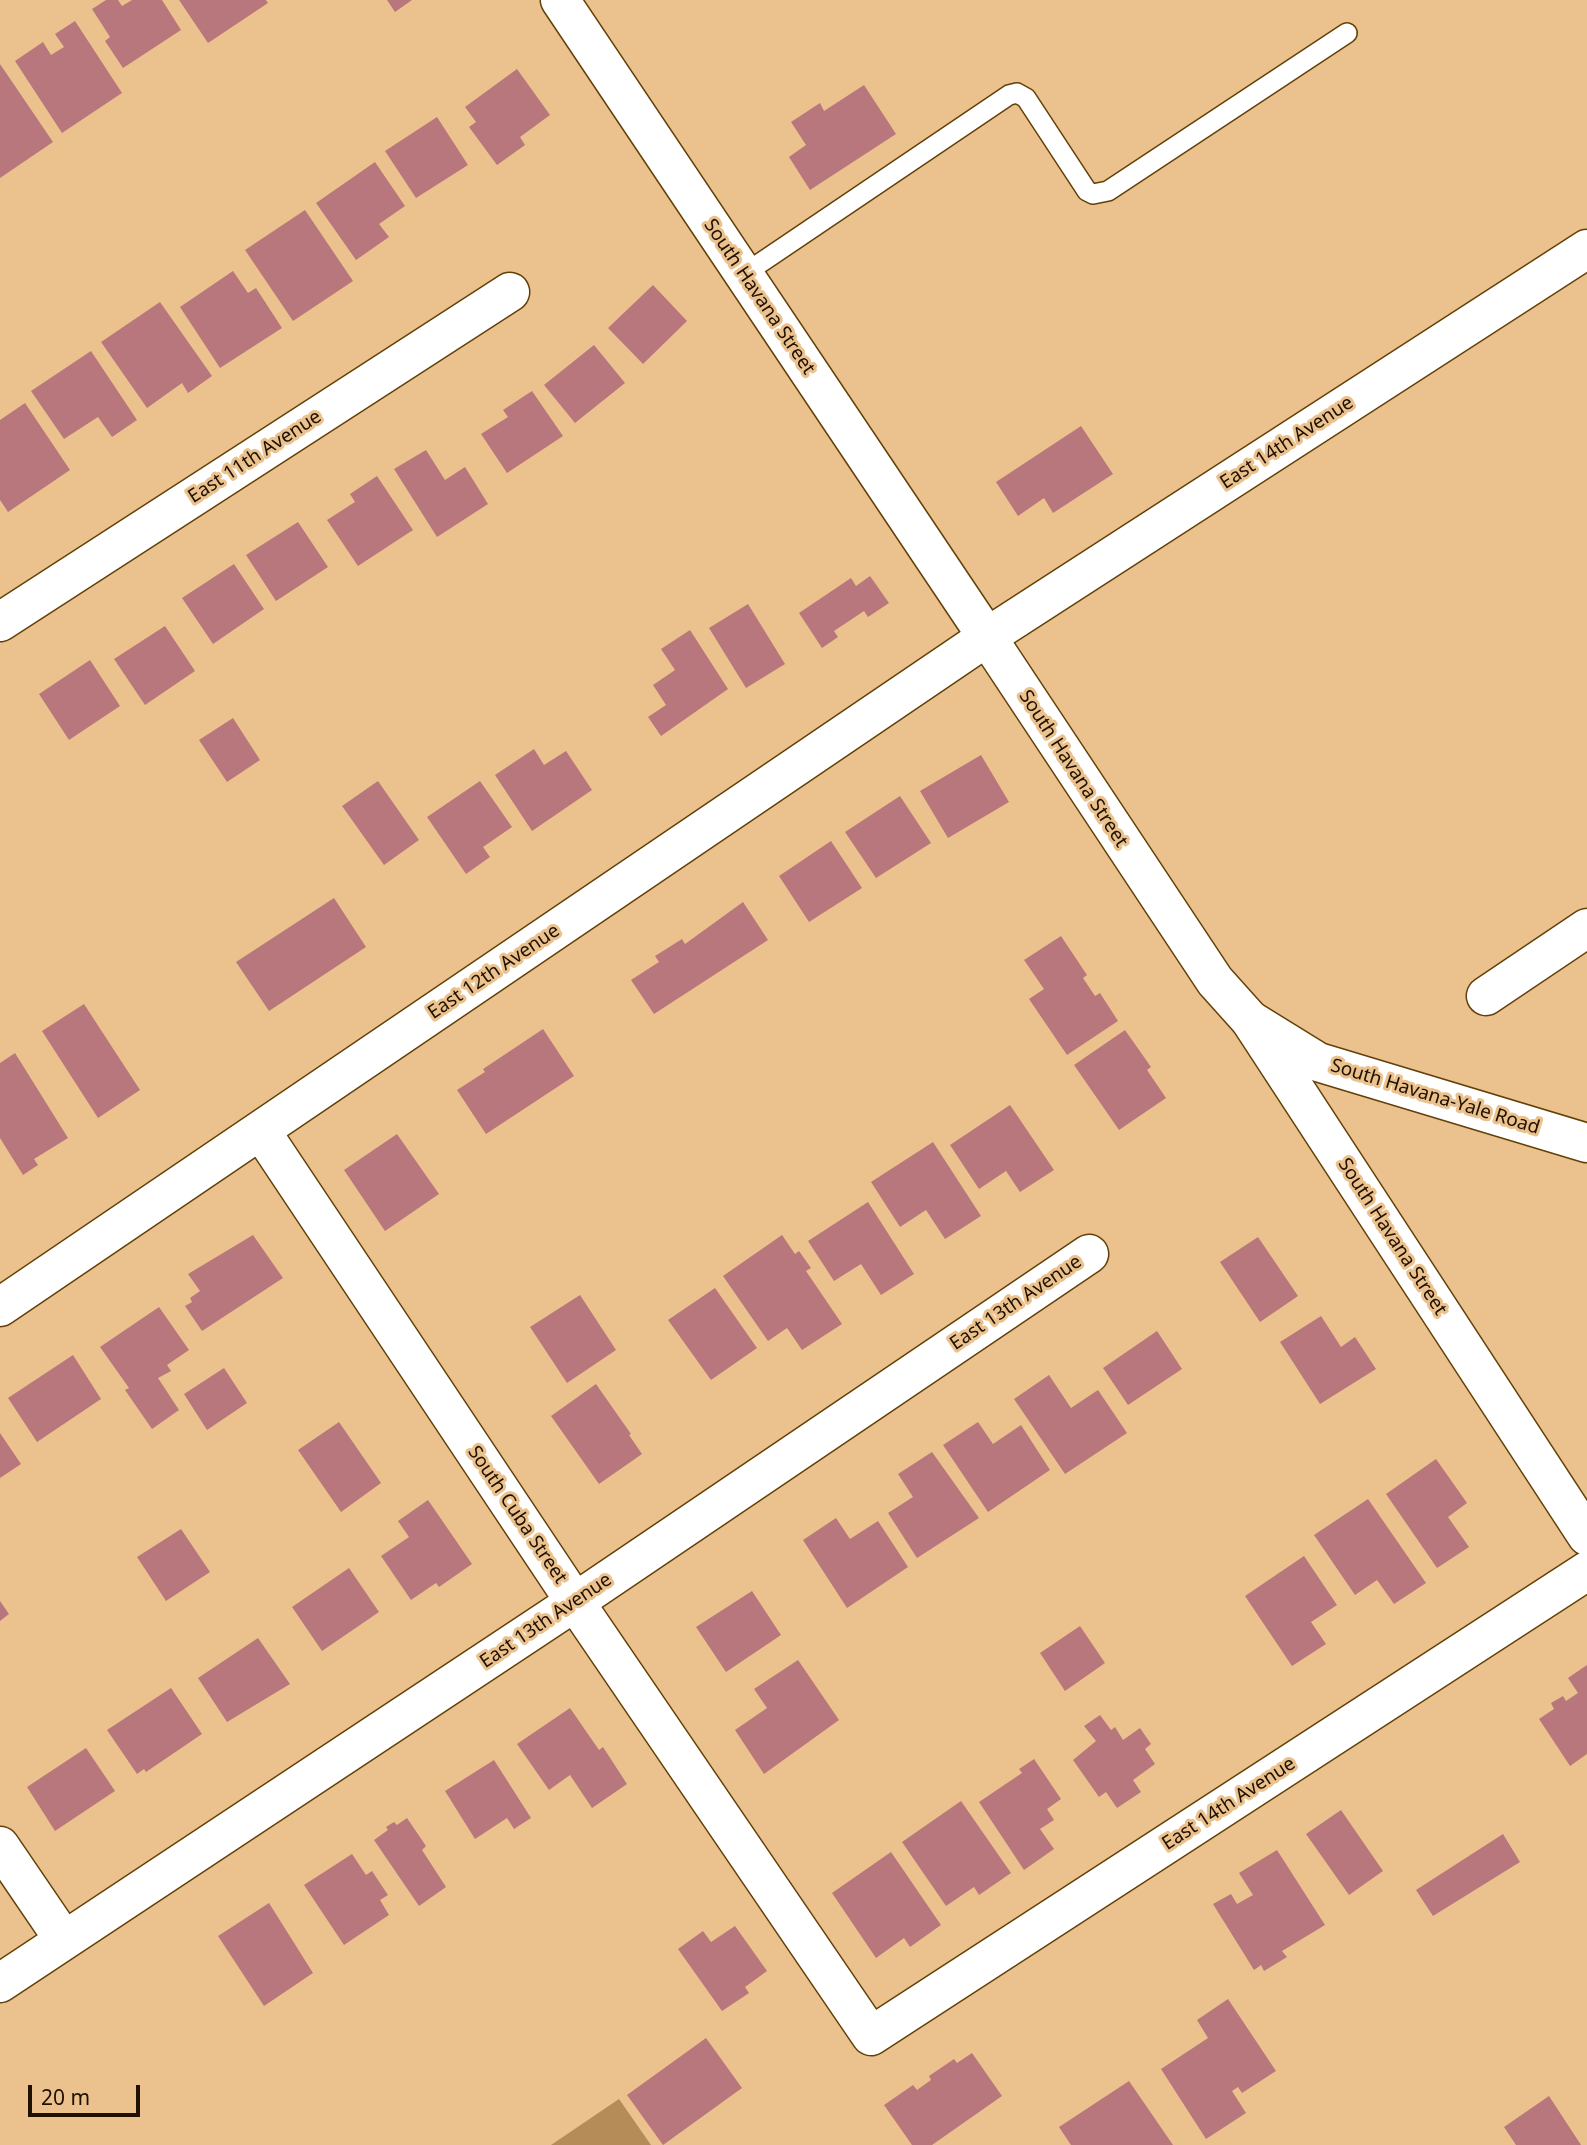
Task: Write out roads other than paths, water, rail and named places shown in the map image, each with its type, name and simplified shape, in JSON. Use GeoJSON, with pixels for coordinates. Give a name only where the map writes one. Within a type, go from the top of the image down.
{"type":"FeatureCollection","features":[{"type":"Feature","properties":{"kind":"street","name":"South Havana Street"},"geometry":{"type":"LineString","coordinates":[[560,0],[1215,981],[1250,1020],[1587,1536]]}},
{"type":"Feature","properties":{"kind":"street","name":"East 14th Avenue"},"geometry":{"type":"LineString","coordinates":[[987,637],[1587,249]]}},
{"type":"Feature","properties":{"kind":"street","name":"East 11th Avenue"},"geometry":{"type":"LineString","coordinates":[[0,622],[510,292]]}},
{"type":"Feature","properties":{"kind":"street","name":"East 12th Avenue"},"geometry":{"type":"LineString","coordinates":[[0,1307],[987,637]]}},
{"type":"Feature","properties":{"kind":"street"},"geometry":{"type":"LineString","coordinates":[[1486,996],[1587,928]]}},
{"type":"Feature","properties":{"kind":"street","name":"South Havana-Yale Road"},"geometry":{"type":"LineString","coordinates":[[1250,1020],[1318,1062],[1587,1143]]}},
{"type":"Feature","properties":{"kind":"street","name":"South Cuba Street"},"geometry":{"type":"LineString","coordinates":[[261,1131],[575,1602],[870,2036]]}},
{"type":"Feature","properties":{"kind":"street","name":"East 13th Avenue"},"geometry":{"type":"LineString","coordinates":[[0,1983],[575,1602],[1089,1254]]}},
{"type":"Feature","properties":{"kind":"street","name":"East 14th Avenue"},"geometry":{"type":"LineString","coordinates":[[870,2036],[1587,1571]]}},
{"type":"Feature","properties":{"kind":"street"},"geometry":{"type":"LineString","coordinates":[[0,1846],[64,1940]]}},
{"type":"Feature","properties":{"kind":"lane"},"geometry":{"type":"LineString","coordinates":[[744,274],[1009,95],[1017,93],[1026,98],[1087,191],[1093,194],[1108,191],[1347,33]]}}]}
